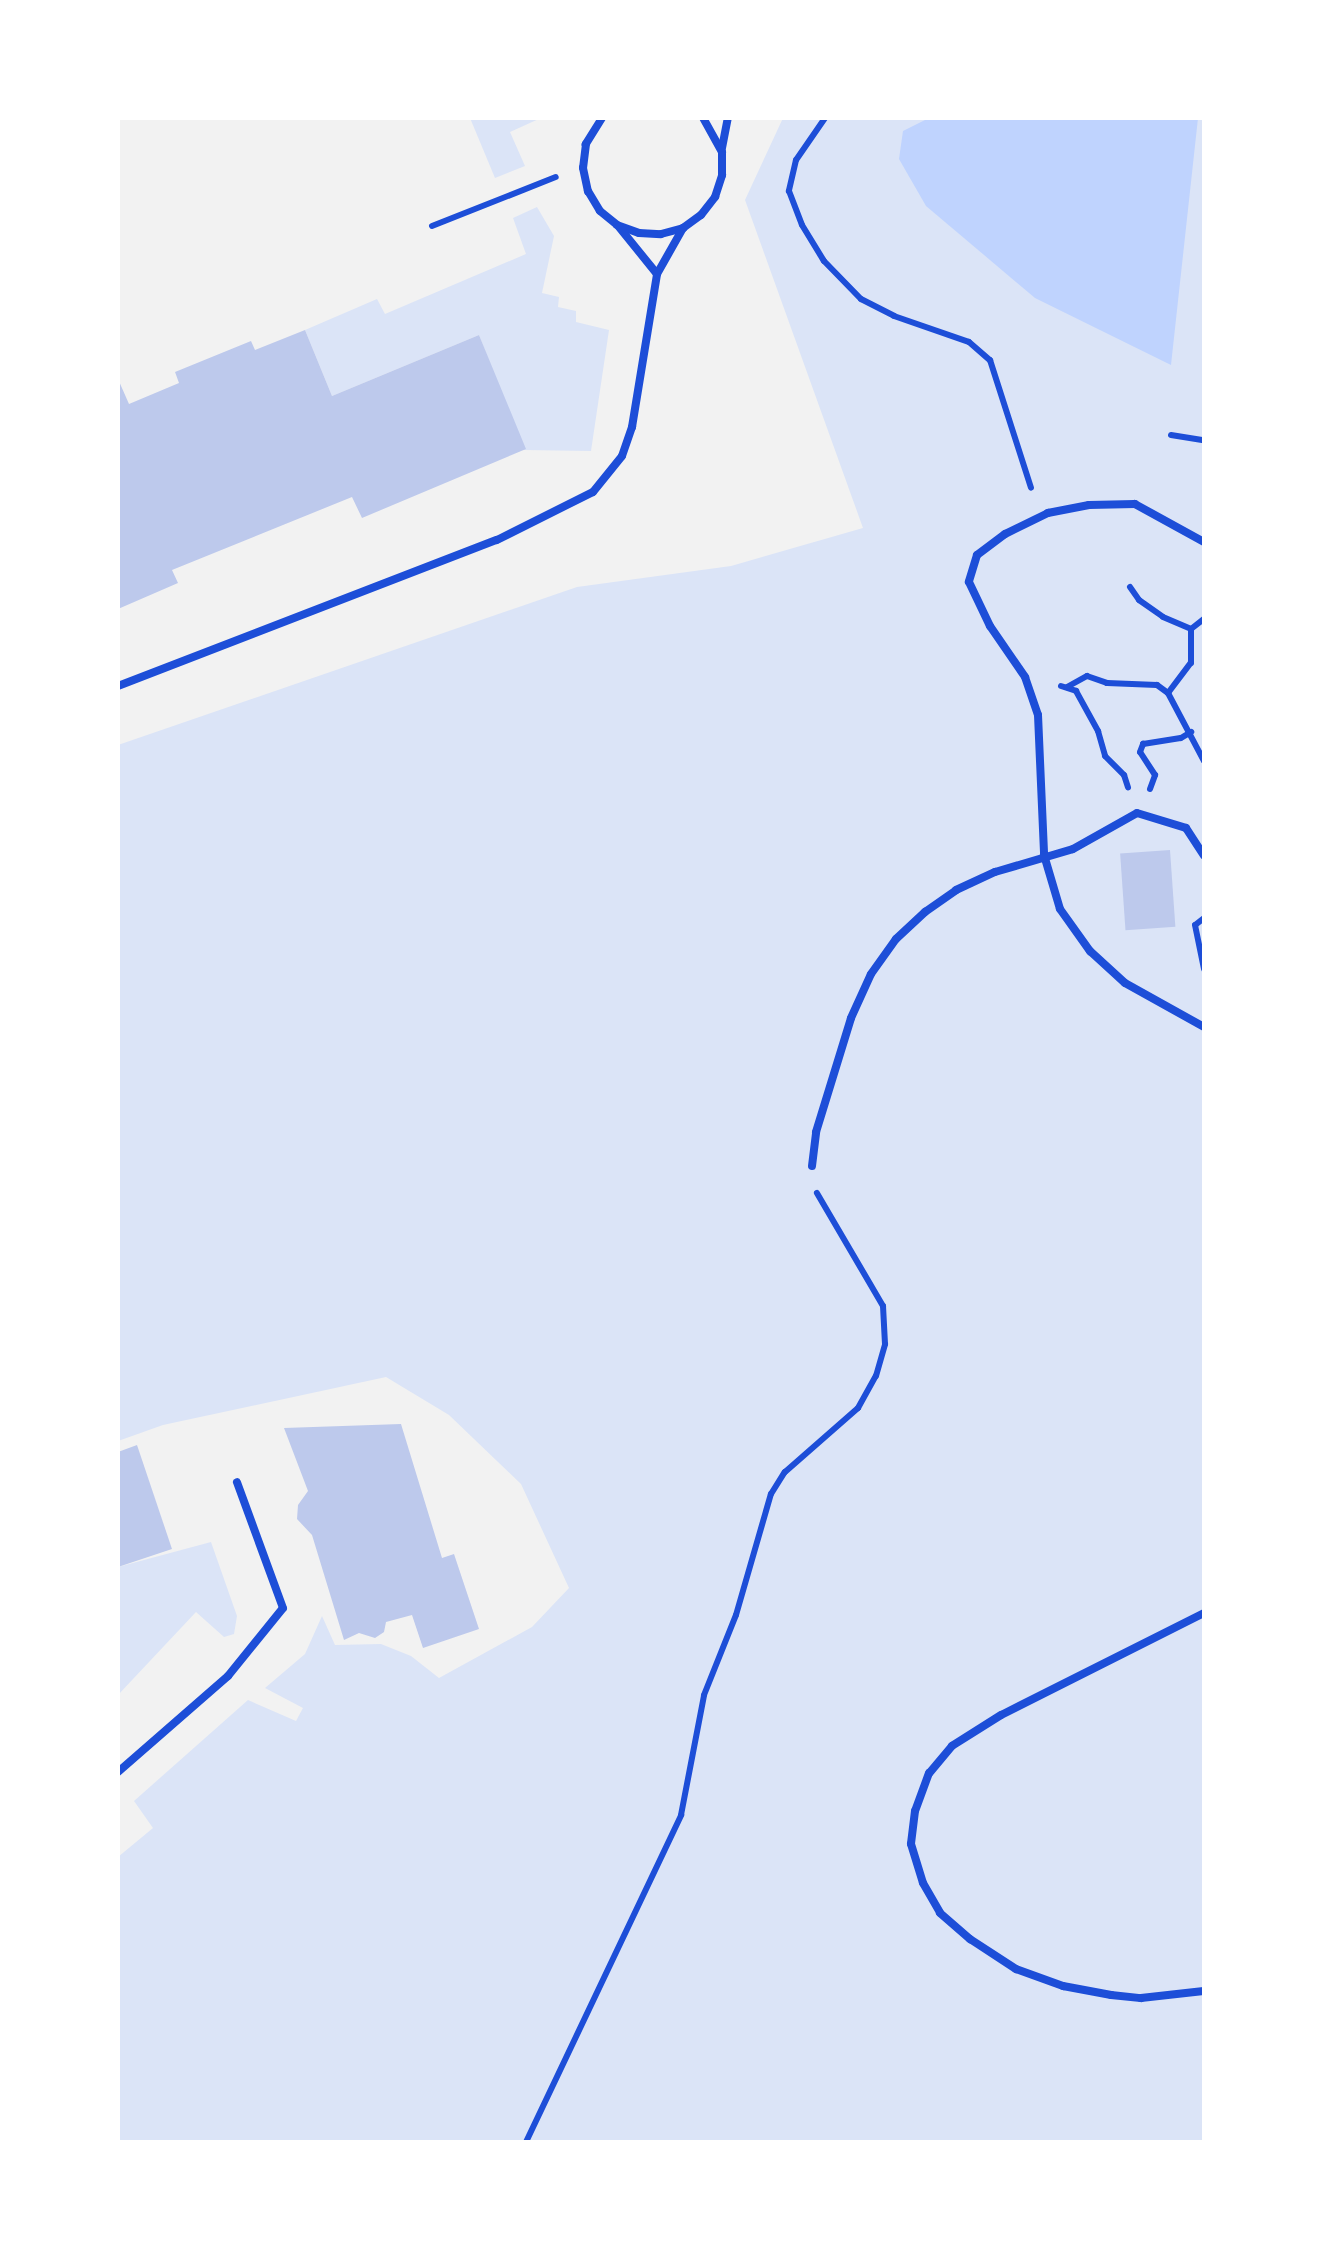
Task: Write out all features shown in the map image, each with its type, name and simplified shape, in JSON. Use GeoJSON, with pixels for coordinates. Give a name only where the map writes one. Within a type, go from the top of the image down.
{"type":"FeatureCollection","features":[{"type":"Feature","properties":{"kind":"lane"},"geometry":{"type":"LineString","coordinates":[[602,118],[586,144],[582,168],[588,191],[600,211],[617,225],[658,274]]}},
{"type":"Feature","properties":{"kind":"lane"},"geometry":{"type":"LineString","coordinates":[[703,118],[722,152]]}},
{"type":"Feature","properties":{"kind":"lane"},"geometry":{"type":"LineString","coordinates":[[617,225],[639,233],[661,234],[683,228],[702,215],[715,196],[722,175],[728,118]]}},
{"type":"Feature","properties":{"kind":"lane"},"geometry":{"type":"LineString","coordinates":[[118,686],[497,540],[593,492],[615,467],[632,427],[658,274],[683,228]]}},
{"type":"Feature","properties":{"kind":"lane"},"geometry":{"type":"LineString","coordinates":[[1204,542],[1135,504],[1090,505],[1040,517],[978,555],[969,582],[990,626],[1025,677],[1038,714],[1044,855],[1060,909],[1090,951],[1124,982],[1204,1026]]}},
{"type":"Feature","properties":{"kind":"lane"},"geometry":{"type":"LineString","coordinates":[[812,1166],[816,1132],[851,1018],[871,974],[896,939],[956,890],[1044,855],[1073,848],[1139,813],[1186,828],[1204,856]]}},
{"type":"Feature","properties":{"kind":"lane"},"geometry":{"type":"LineString","coordinates":[[118,1772],[228,1676],[283,1608],[237,1482]]}},
{"type":"Feature","properties":{"kind":"lane"},"geometry":{"type":"LineString","coordinates":[[1204,1613],[1000,1716],[952,1746],[929,1773],[911,1844],[922,1883],[940,1913],[970,1940],[1016,1969],[1063,1986],[1111,1995],[1140,1998],[1204,1991]]}},
{"type":"Feature","properties":{"kind":"path"},"geometry":{"type":"LineString","coordinates":[[825,118],[796,160],[789,191],[802,225],[824,261],[861,299],[894,316],[968,342],[990,360],[1040,517]]}},
{"type":"Feature","properties":{"kind":"path"},"geometry":{"type":"LineString","coordinates":[[432,226],[530,186]]}},
{"type":"Feature","properties":{"kind":"path"},"geometry":{"type":"LineString","coordinates":[[1170,435],[1204,440]]}},
{"type":"Feature","properties":{"kind":"path"},"geometry":{"type":"LineString","coordinates":[[1130,587],[1164,617],[1191,629]]}},
{"type":"Feature","properties":{"kind":"path"},"geometry":{"type":"LineString","coordinates":[[1191,629],[1204,619]]}},
{"type":"Feature","properties":{"kind":"path"},"geometry":{"type":"LineString","coordinates":[[1168,693],[1191,662],[1191,629]]}},
{"type":"Feature","properties":{"kind":"path"},"geometry":{"type":"LineString","coordinates":[[1030,692],[1068,687],[1094,676],[1107,683],[1145,682],[1168,693],[1204,761]]}},
{"type":"Feature","properties":{"kind":"path"},"geometry":{"type":"LineString","coordinates":[[1068,687],[1076,691],[1092,716],[1105,756],[1124,774],[1139,813]]}},
{"type":"Feature","properties":{"kind":"path"},"geometry":{"type":"LineString","coordinates":[[1139,813],[1155,775],[1140,752],[1143,744],[1181,738],[1190,732]]}},
{"type":"Feature","properties":{"kind":"path"},"geometry":{"type":"LineString","coordinates":[[1204,918],[1195,925],[1204,969]]}},
{"type":"Feature","properties":{"kind":"path"},"geometry":{"type":"LineString","coordinates":[[526,2142],[681,1815],[704,1694],[736,1615],[771,1494],[785,1472],[858,1408],[876,1376],[885,1344],[883,1306],[850,1242],[815,1189],[812,1166]]}},
{"type":"Feature","properties":{"kind":"shaded area"},"geometry":{"type":"Polygon","coordinates":[[[470,118],[541,118],[510,132],[525,166],[495,178],[470,118]]]}},
{"type":"Feature","properties":{"kind":"shaded area"},"geometry":{"type":"Polygon","coordinates":[[[783,118],[1204,118],[1204,2142],[118,2142],[118,1857],[153,1828],[134,1801],[248,1700],[296,1721],[303,1708],[265,1688],[305,1654],[322,1616],[335,1645],[381,1644],[411,1656],[439,1678],[532,1627],[569,1588],[521,1484],[449,1415],[386,1377],[163,1425],[118,1441],[118,745],[577,587],[731,566],[863,528],[745,200],[783,118]]]}},
{"type":"Feature","properties":{"kind":"shaded area"},"geometry":{"type":"Polygon","coordinates":[[[537,207],[554,236],[542,293],[559,297],[558,307],[576,311],[576,322],[609,330],[591,451],[524,450],[479,335],[332,396],[305,330],[377,299],[385,314],[526,254],[513,218],[537,207]]]}},
{"type":"Feature","properties":{"kind":"shaded area"},"geometry":{"type":"Polygon","coordinates":[[[211,1542],[237,1616],[234,1634],[224,1637],[196,1612],[118,1695],[118,1567],[211,1542]]]}},
{"type":"Feature","properties":{"kind":"water"},"geometry":{"type":"Polygon","coordinates":[[[929,118],[1198,118],[1171,365],[1035,298],[926,206],[899,159],[903,131],[929,118]]]}},
{"type":"Feature","properties":{"kind":"building"},"geometry":{"type":"Polygon","coordinates":[[[305,330],[332,396],[479,335],[526,449],[362,518],[352,497],[172,570],[178,583],[118,609],[118,379],[129,404],[179,383],[175,372],[251,341],[255,350],[305,330]]]}},
{"type":"Feature","properties":{"kind":"building"},"geometry":{"type":"Polygon","coordinates":[[[1170,850],[1175,927],[1125,930],[1120,853],[1170,850]]]}},
{"type":"Feature","properties":{"kind":"building"},"geometry":{"type":"Polygon","coordinates":[[[401,1424],[442,1558],[454,1554],[479,1629],[423,1648],[412,1615],[386,1622],[384,1632],[375,1638],[359,1633],[344,1640],[312,1535],[297,1519],[298,1505],[308,1491],[284,1428],[401,1424]]]}},
{"type":"Feature","properties":{"kind":"building"},"geometry":{"type":"Polygon","coordinates":[[[137,1445],[172,1549],[118,1567],[118,1452],[137,1445]]]}}]}
